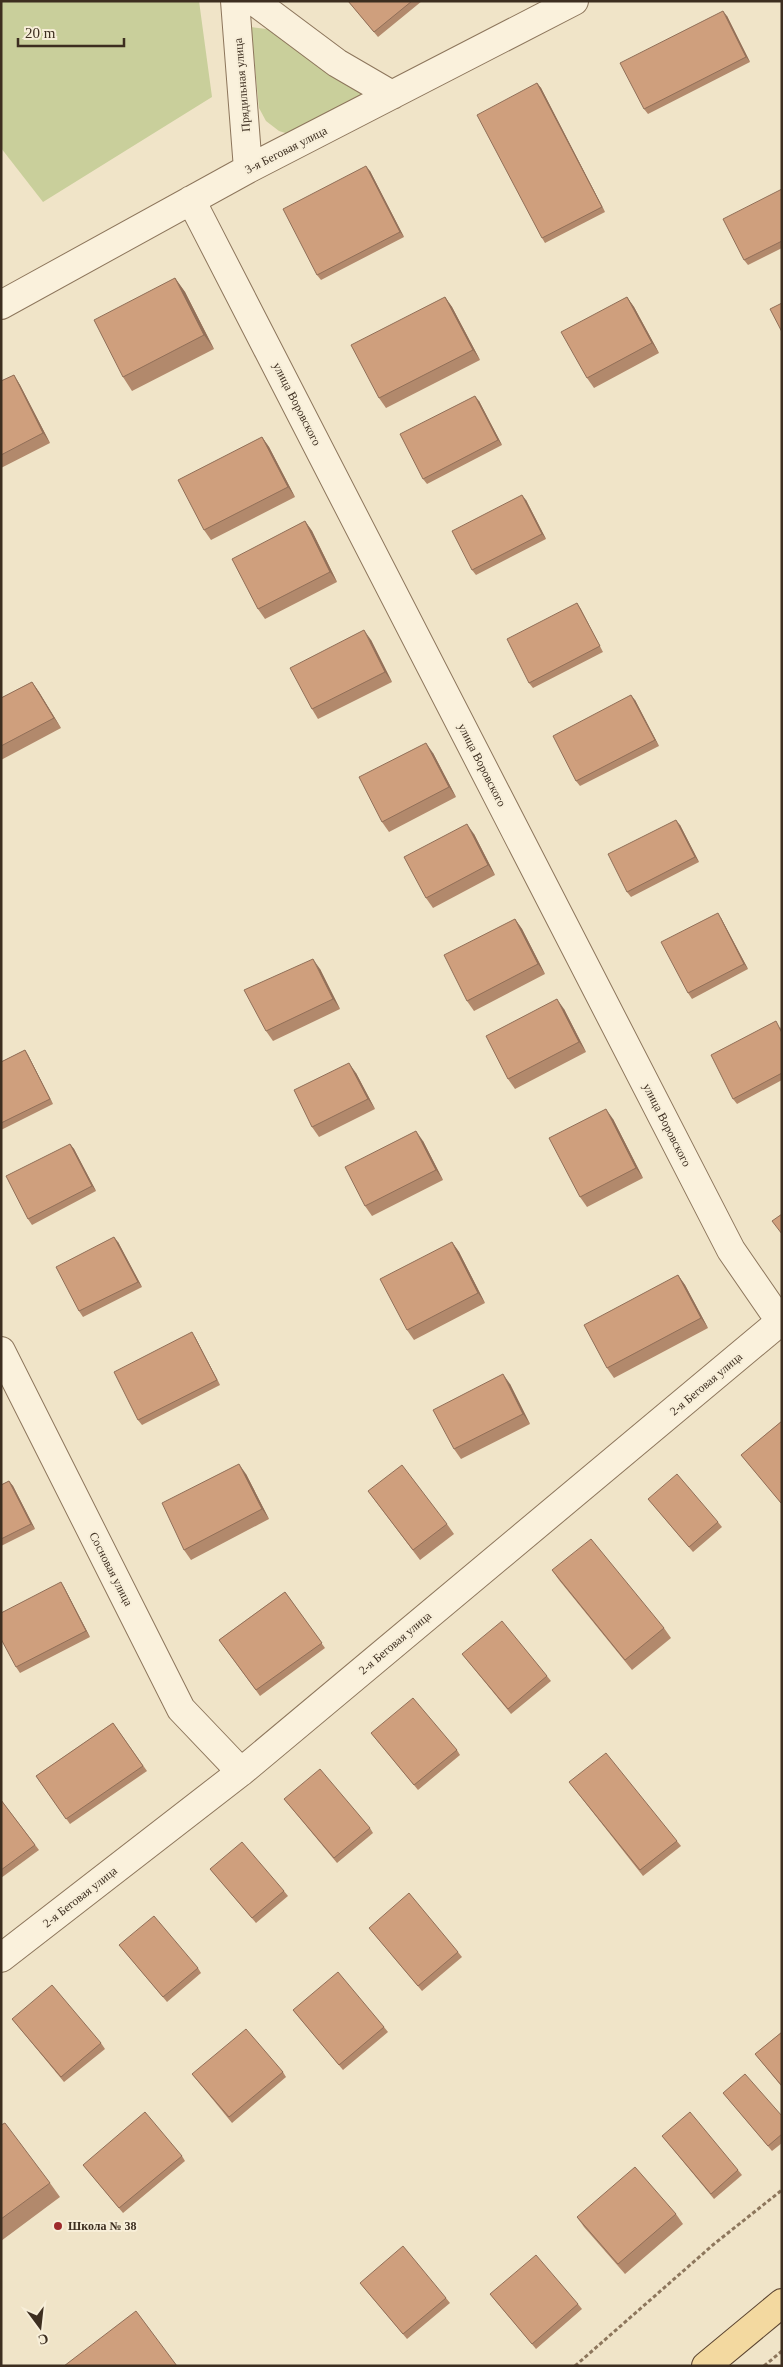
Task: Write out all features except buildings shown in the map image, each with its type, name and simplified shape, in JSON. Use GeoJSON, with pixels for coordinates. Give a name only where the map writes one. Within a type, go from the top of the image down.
{"type":"FeatureCollection","features":[{"type":"Feature","properties":{"kind":"main road"},"geometry":{"type":"LineString","coordinates":[[706,2366],[782,2303]]}},
{"type":"Feature","properties":{"kind":"street","name":"Прядильная улица"},"geometry":{"type":"LineString","coordinates":[[235,1],[248,169]]}},
{"type":"Feature","properties":{"kind":"street"},"geometry":{"type":"LineString","coordinates":[[254,1],[337,62],[392,95]]}},
{"type":"Feature","properties":{"kind":"street","name":"3-я Беговая улица"},"geometry":{"type":"LineString","coordinates":[[1,305],[248,169],[574,1]]}},
{"type":"Feature","properties":{"kind":"street","name":"улица Воровского"},"geometry":{"type":"LineString","coordinates":[[191,200],[731,1250],[781,1322]]}},
{"type":"Feature","properties":{"kind":"street","name":"2-я Беговая улица"},"geometry":{"type":"LineString","coordinates":[[1,1958],[241,1772],[781,1322]]}},
{"type":"Feature","properties":{"kind":"street","name":"Сосновая улица"},"geometry":{"type":"LineString","coordinates":[[1,1351],[181,1709],[241,1772]]}},
{"type":"Feature","properties":{"kind":"path"},"geometry":{"type":"LineString","coordinates":[[574,2366],[714,2244],[782,2190]]}},
{"type":"Feature","properties":{"kind":"path"},"geometry":{"type":"LineString","coordinates":[[764,2366],[782,2351]]}},
{"type":"Feature","properties":{"kind":"green space"},"geometry":{"type":"Polygon","coordinates":[[[1,1],[199,1],[212,97],[43,202],[1,148],[1,1]]]}},
{"type":"Feature","properties":{"kind":"green space"},"geometry":{"type":"Polygon","coordinates":[[[251,27],[275,30],[323,63],[366,97],[298,137],[279,131],[266,121],[259,108],[251,27]]]}},
{"type":"Feature","properties":{"kind":"place","name":"Школа № 38"},"geometry":{"type":"Point","coordinates":[58,2226]}}]}
